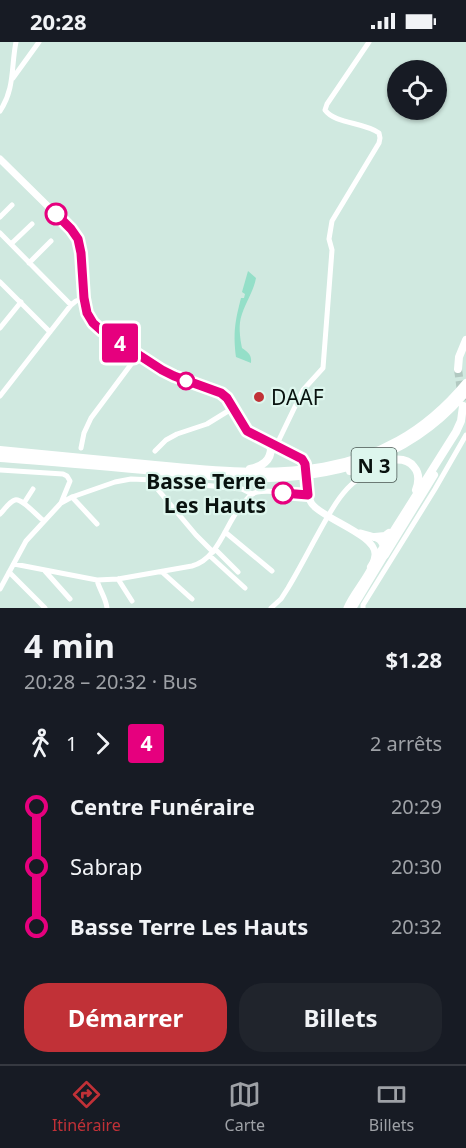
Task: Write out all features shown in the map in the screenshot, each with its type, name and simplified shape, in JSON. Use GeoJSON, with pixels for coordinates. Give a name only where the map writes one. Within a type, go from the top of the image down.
{"type":"FeatureCollection","features":[{"type":"Feature","properties":{"kind":"highway"},"geometry":{"type":"LineString","coordinates":[[458,369],[459,357],[466,340]]}},
{"type":"Feature","properties":{"kind":"highway","name":"N 3"},"geometry":{"type":"LineString","coordinates":[[0,450],[236,472],[294,471],[335,465],[363,457],[392,444],[409,434],[447,404],[466,383]]}},
{"type":"Feature","properties":{"kind":"highway","name":"N 3"},"geometry":{"type":"LineString","coordinates":[[295,476],[350,467],[396,448],[435,422],[466,392]]}},
{"type":"Feature","properties":{"kind":"highway"},"geometry":{"type":"LineString","coordinates":[[371,567],[456,432],[461,421],[463,406]]}},
{"type":"Feature","properties":{"kind":"highway"},"geometry":{"type":"LineString","coordinates":[[385,555],[466,422]]}},
{"type":"Feature","properties":{"kind":"highway"},"geometry":{"type":"LineString","coordinates":[[266,440],[272,448],[269,458]]}},
{"type":"Feature","properties":{"kind":"highway","name":"N 3"},"geometry":{"type":"LineString","coordinates":[[0,458],[236,478],[330,475],[355,471],[390,460],[404,460],[413,465],[418,475],[418,485],[412,502]]}},
{"type":"Feature","properties":{"kind":"highway","name":"N 3"},"geometry":{"type":"LineString","coordinates":[[155,465],[251,469],[259,467],[269,458]]}},
{"type":"Feature","properties":{"kind":"highway"},"geometry":{"type":"LineString","coordinates":[[373,540],[386,536],[400,520]]}},
{"type":"Feature","properties":{"kind":"main road"},"geometry":{"type":"LineString","coordinates":[[0,159],[71,229],[78,239],[84,298],[87,313],[93,323],[162,370],[218,391],[227,398],[247,431],[278,444]]}},
{"type":"Feature","properties":{"kind":"main road"},"geometry":{"type":"LineString","coordinates":[[240,420],[278,444]]}},
{"type":"Feature","properties":{"kind":"main road"},"geometry":{"type":"LineString","coordinates":[[252,434],[260,435],[278,444]]}},
{"type":"Feature","properties":{"kind":"main road"},"geometry":{"type":"LineString","coordinates":[[307,481],[308,495],[313,505],[347,528],[382,542],[384,546],[385,555],[353,608]]}},
{"type":"Feature","properties":{"kind":"main road"},"geometry":{"type":"LineString","coordinates":[[347,608],[371,567],[375,552],[373,540]]}},
{"type":"Feature","properties":{"kind":"street"},"geometry":{"type":"LineString","coordinates":[[0,111],[13,78],[16,42]]}},
{"type":"Feature","properties":{"kind":"street"},"geometry":{"type":"LineString","coordinates":[[13,78],[39,42]]}},
{"type":"Feature","properties":{"kind":"street"},"geometry":{"type":"LineString","coordinates":[[269,458],[303,390],[323,369],[332,250],[329,234],[332,221],[379,144],[379,133],[371,128],[332,117],[326,110],[327,104],[369,42]]}},
{"type":"Feature","properties":{"kind":"street"},"geometry":{"type":"LineString","coordinates":[[0,217],[12,205]]}},
{"type":"Feature","properties":{"kind":"street"},"geometry":{"type":"LineString","coordinates":[[11,244],[32,224]]}},
{"type":"Feature","properties":{"kind":"street"},"geometry":{"type":"LineString","coordinates":[[0,232],[71,305]]}},
{"type":"Feature","properties":{"kind":"street"},"geometry":{"type":"LineString","coordinates":[[29,263],[51,241]]}},
{"type":"Feature","properties":{"kind":"street"},"geometry":{"type":"LineString","coordinates":[[0,283],[50,332]]}},
{"type":"Feature","properties":{"kind":"street"},"geometry":{"type":"LineString","coordinates":[[1,392],[71,305],[84,298]]}},
{"type":"Feature","properties":{"kind":"street"},"geometry":{"type":"LineString","coordinates":[[0,328],[21,302]]}},
{"type":"Feature","properties":{"kind":"street"},"geometry":{"type":"LineString","coordinates":[[81,448],[84,433],[91,418],[138,355]]}},
{"type":"Feature","properties":{"kind":"street"},"geometry":{"type":"LineString","coordinates":[[155,451],[166,440],[207,424],[233,408]]}},
{"type":"Feature","properties":{"kind":"street"},"geometry":{"type":"LineString","coordinates":[[363,608],[376,581],[435,489],[466,435]]}},
{"type":"Feature","properties":{"kind":"street"},"geometry":{"type":"LineString","coordinates":[[0,470],[67,476],[70,482],[61,503]]}},
{"type":"Feature","properties":{"kind":"street"},"geometry":{"type":"LineString","coordinates":[[271,608],[288,588],[335,504],[353,483],[360,477],[367,476]]}},
{"type":"Feature","properties":{"kind":"street"},"geometry":{"type":"LineString","coordinates":[[0,589],[26,541],[61,503],[123,480],[154,480],[242,489],[252,494],[264,492],[308,495]]}},
{"type":"Feature","properties":{"kind":"street"},"geometry":{"type":"LineString","coordinates":[[154,480],[153,485],[245,588]]}},
{"type":"Feature","properties":{"kind":"street"},"geometry":{"type":"LineString","coordinates":[[24,503],[33,489]]}},
{"type":"Feature","properties":{"kind":"street"},"geometry":{"type":"LineString","coordinates":[[14,564],[97,580],[118,579],[200,564],[212,552],[236,512],[252,494]]}},
{"type":"Feature","properties":{"kind":"street"},"geometry":{"type":"LineString","coordinates":[[72,497],[97,524]]}},
{"type":"Feature","properties":{"kind":"street"},"geometry":{"type":"LineString","coordinates":[[0,514],[13,501],[19,500],[44,521]]}},
{"type":"Feature","properties":{"kind":"street"},"geometry":{"type":"LineString","coordinates":[[225,532],[272,571]]}},
{"type":"Feature","properties":{"kind":"street"},"geometry":{"type":"LineString","coordinates":[[212,552],[238,572]]}},
{"type":"Feature","properties":{"kind":"street"},"geometry":{"type":"LineString","coordinates":[[44,570],[70,599]]}},
{"type":"Feature","properties":{"kind":"street"},"geometry":{"type":"LineString","coordinates":[[9,572],[45,608]]}},
{"type":"Feature","properties":{"kind":"street"},"geometry":{"type":"LineString","coordinates":[[162,572],[192,599]]}},
{"type":"Feature","properties":{"kind":"street"},"geometry":{"type":"LineString","coordinates":[[118,579],[132,601]]}},
{"type":"Feature","properties":{"kind":"street"},"geometry":{"type":"LineString","coordinates":[[97,580],[107,608]]}},
{"type":"Feature","properties":{"kind":"green space"},"geometry":{"type":"Polygon","coordinates":[[[248,271],[256,278],[241,318],[240,331],[242,348],[249,354],[251,363],[236,357],[235,341],[237,314],[241,298],[244,298],[245,294],[242,292],[248,271]]]}},
{"type":"Feature","properties":{"kind":"tunnel"},"geometry":{"type":"LineString","coordinates":[[458,369],[463,406]]}},
{"type":"Feature","properties":{"kind":"bus line","name":"4"},"geometry":{"type":"LineString","coordinates":[[56,214],[78,239],[84,298],[87,313],[93,323],[162,370],[218,391],[227,398],[247,431],[302,459],[305,464],[308,495],[283,493]]}},
{"type":"Feature","properties":{"kind":"place","name":"DAAF"},"geometry":{"type":"Point","coordinates":[259,397]}},
{"type":"Feature","properties":{"kind":"place","name":"Basse Terre Les Hauts"},"geometry":{"type":"Point","coordinates":[283,493]}}]}
